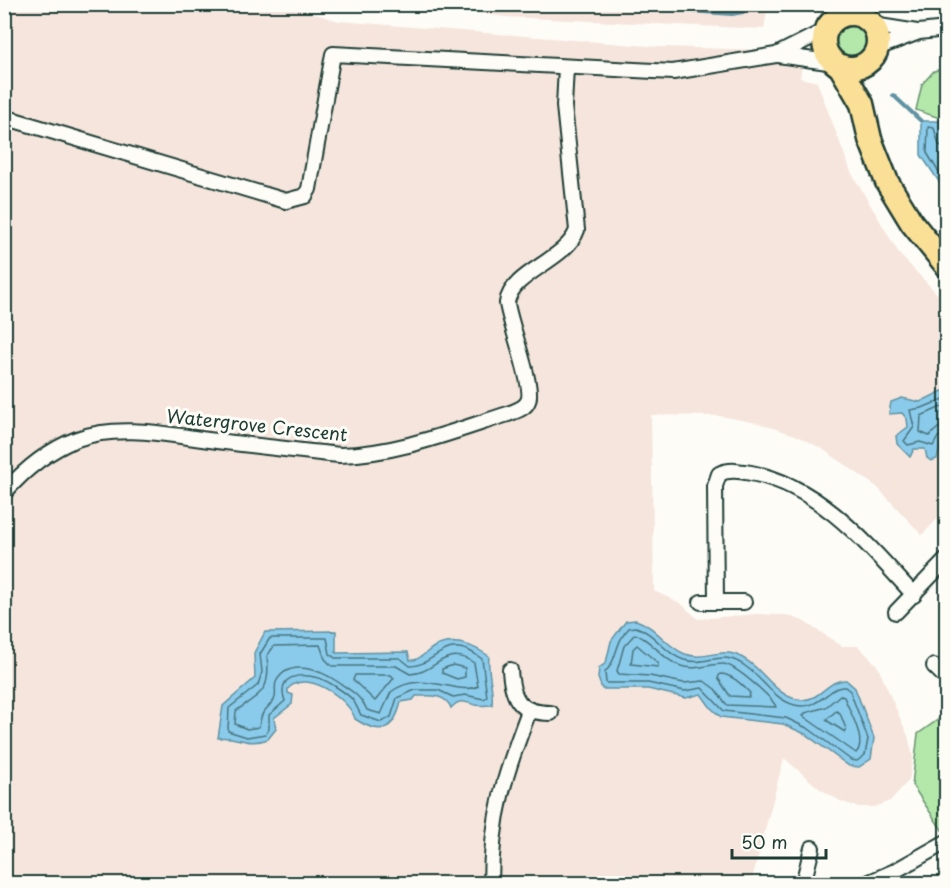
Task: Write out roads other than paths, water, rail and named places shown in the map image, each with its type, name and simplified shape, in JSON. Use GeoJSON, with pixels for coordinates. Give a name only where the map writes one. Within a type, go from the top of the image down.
{"type":"FeatureCollection","features":[{"type":"Feature","properties":{"kind":"main road"},"geometry":{"type":"LineString","coordinates":[[862,104],[876,32],[862,15],[843,15],[829,20],[825,48],[838,64],[862,104],[870,139],[887,182],[912,223],[946,265]]}},
{"type":"Feature","properties":{"kind":"main road"},"geometry":{"type":"LineString","coordinates":[[838,64],[855,68],[873,54]]}},
{"type":"Feature","properties":{"kind":"street"},"geometry":{"type":"LineString","coordinates":[[862,15],[919,32]]}},
{"type":"Feature","properties":{"kind":"street"},"geometry":{"type":"LineString","coordinates":[[776,55],[829,20]]}},
{"type":"Feature","properties":{"kind":"street"},"geometry":{"type":"LineString","coordinates":[[873,54],[919,32],[946,29]]}},
{"type":"Feature","properties":{"kind":"street"},"geometry":{"type":"LineString","coordinates":[[4,117],[286,201],[305,196],[309,189],[333,54],[672,72],[776,55],[838,64]]}},
{"type":"Feature","properties":{"kind":"street","name":"Watergrove Crescent"},"geometry":{"type":"LineString","coordinates":[[4,493],[32,465],[51,453],[78,439],[110,433],[145,433],[352,454],[393,449],[519,410],[528,402],[530,392],[508,310],[508,297],[514,287],[567,246],[577,230],[564,106],[566,67]]}},
{"type":"Feature","properties":{"kind":"street"},"geometry":{"type":"LineString","coordinates":[[716,602],[715,486],[719,474],[729,471],[759,474],[785,484],[810,498],[850,528],[914,595]]}},
{"type":"Feature","properties":{"kind":"street"},"geometry":{"type":"LineString","coordinates":[[896,612],[946,560]]}},
{"type":"Feature","properties":{"kind":"street"},"geometry":{"type":"LineString","coordinates":[[701,602],[744,602]]}},
{"type":"Feature","properties":{"kind":"street"},"geometry":{"type":"LineString","coordinates":[[934,666],[946,678]]}},
{"type":"Feature","properties":{"kind":"street"},"geometry":{"type":"LineString","coordinates":[[510,670],[514,694],[529,711],[551,713]]}},
{"type":"Feature","properties":{"kind":"street"},"geometry":{"type":"LineString","coordinates":[[491,884],[491,842],[497,804],[529,711]]}},
{"type":"Feature","properties":{"kind":"street"},"geometry":{"type":"LineString","coordinates":[[865,884],[893,872],[946,842]]}},
{"type":"Feature","properties":{"kind":"street"},"geometry":{"type":"LineString","coordinates":[[806,883],[812,848]]}},
{"type":"Feature","properties":{"kind":"water"},"geometry":{"type":"Polygon","coordinates":[[[921,121],[940,121],[946,156],[946,192],[921,155],[921,121]]]}},
{"type":"Feature","properties":{"kind":"water"},"geometry":{"type":"Polygon","coordinates":[[[942,391],[946,392],[946,439],[942,441],[937,459],[931,461],[927,458],[925,449],[914,449],[910,457],[897,444],[896,436],[908,427],[907,419],[902,413],[889,414],[891,402],[902,398],[920,402],[942,391]]]}},
{"type":"Feature","properties":{"kind":"water"},"geometry":{"type":"Polygon","coordinates":[[[636,620],[650,627],[672,647],[685,654],[703,656],[726,653],[743,658],[781,692],[794,699],[809,699],[834,683],[846,680],[855,688],[874,738],[871,759],[859,767],[849,766],[805,734],[783,724],[721,717],[701,694],[686,698],[648,689],[602,689],[598,678],[599,668],[606,663],[611,641],[626,621],[636,620]]]}},
{"type":"Feature","properties":{"kind":"water"},"geometry":{"type":"Polygon","coordinates":[[[336,631],[336,653],[408,652],[410,660],[414,660],[441,644],[463,644],[476,649],[489,656],[492,705],[463,702],[451,708],[441,698],[416,696],[413,700],[401,702],[395,719],[390,725],[379,729],[355,719],[345,703],[326,689],[305,682],[296,683],[288,689],[288,693],[293,695],[292,704],[274,718],[276,729],[268,739],[254,742],[218,738],[223,706],[255,678],[254,653],[265,632],[336,631]]]}},
{"type":"Feature","properties":{"kind":"waterway"},"geometry":{"type":"LineString","coordinates":[[591,4],[732,14],[743,12]]}},
{"type":"Feature","properties":{"kind":"waterway"},"geometry":{"type":"LineString","coordinates":[[899,4],[899,9]]}},
{"type":"Feature","properties":{"kind":"waterway"},"geometry":{"type":"LineString","coordinates":[[893,95],[921,121]]}}]}
